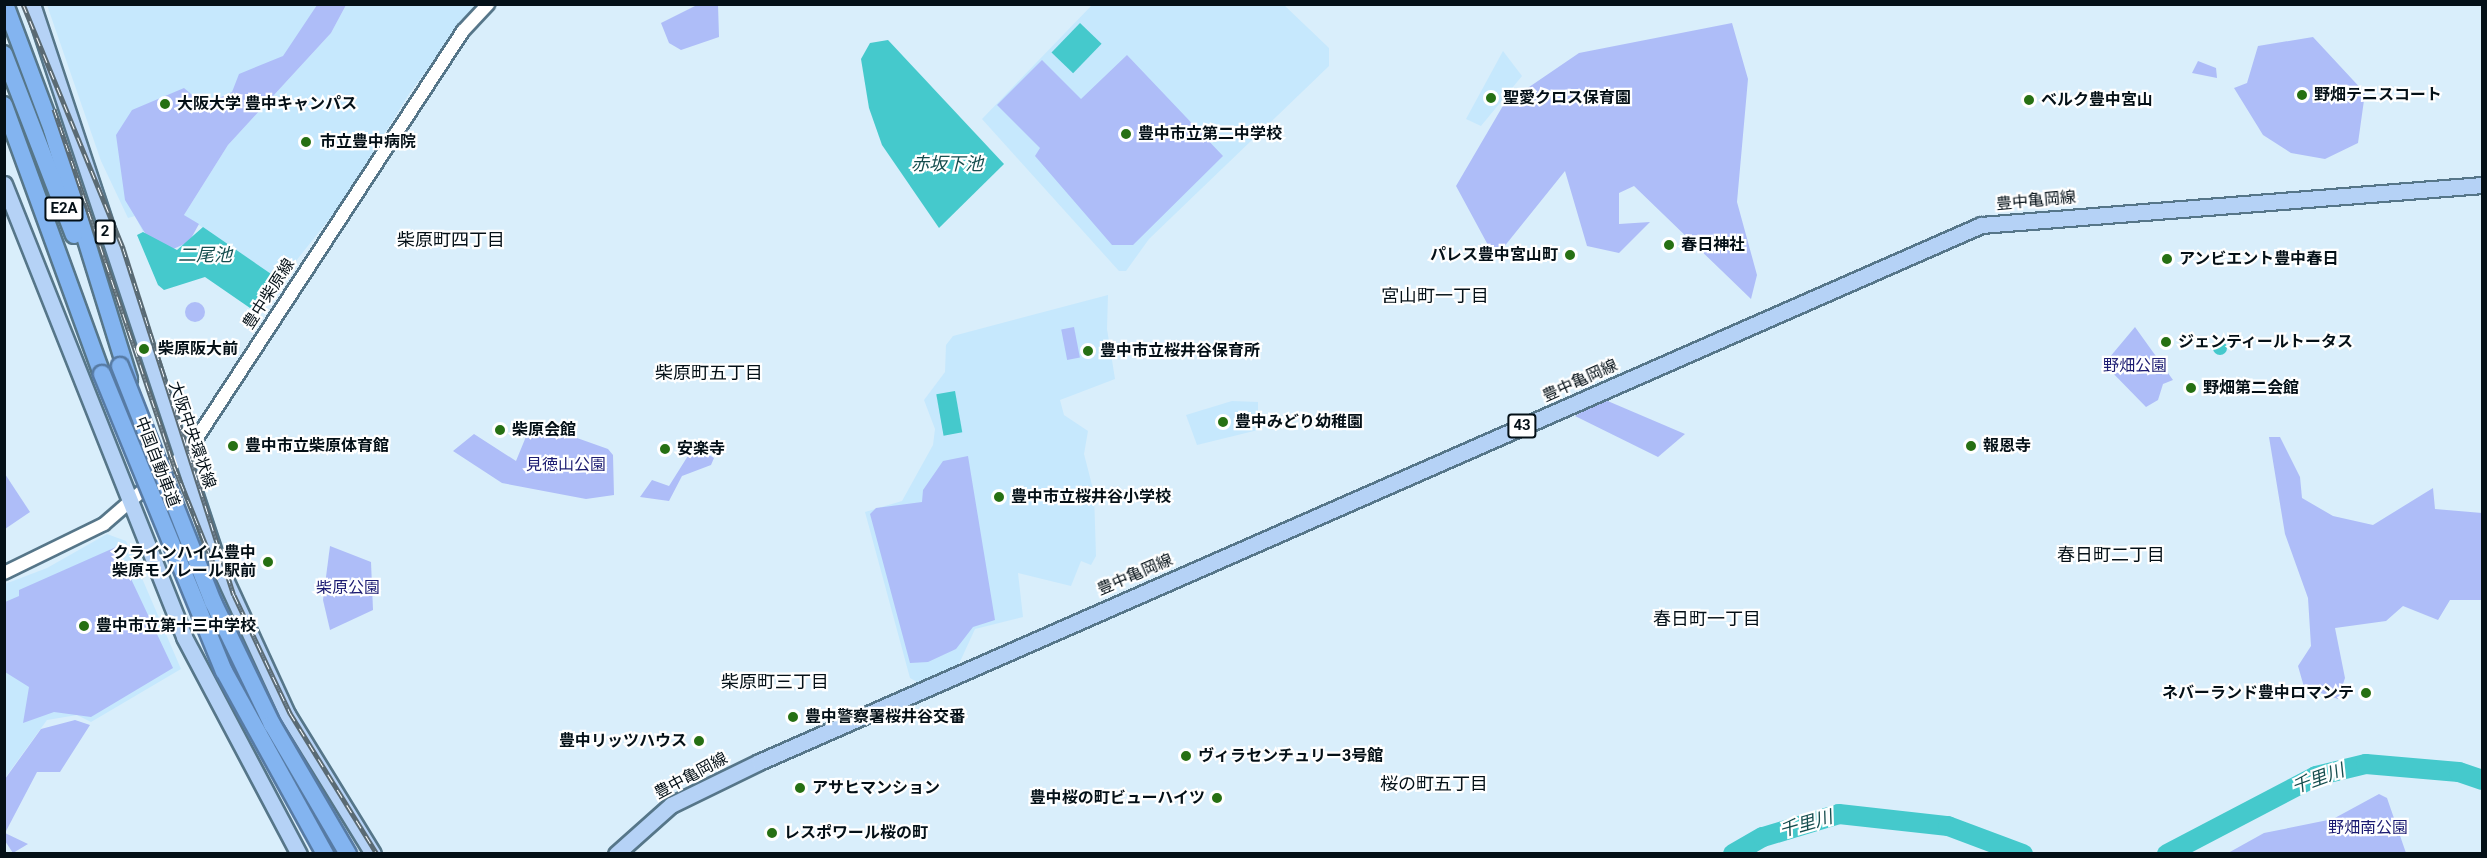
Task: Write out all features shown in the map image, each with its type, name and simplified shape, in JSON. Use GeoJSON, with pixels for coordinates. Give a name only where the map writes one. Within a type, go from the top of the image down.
{"type":"FeatureCollection","features":[{"type":"Feature","properties":{"kind":"highway"},"geometry":{"type":"LineString","coordinates":[[5,4],[48,120],[122,365]]}},
{"type":"Feature","properties":{"kind":"highway","name":"中国自動車道"},"geometry":{"type":"LineString","coordinates":[[4,54],[134,399],[233,644],[348,854]]}},
{"type":"Feature","properties":{"kind":"highway","name":"中国自動車道"},"geometry":{"type":"LineString","coordinates":[[4,105],[65,266],[102,374],[224,671],[325,854]]}},
{"type":"Feature","properties":{"kind":"highway"},"geometry":{"type":"LineString","coordinates":[[4,135],[65,266]]}},
{"type":"Feature","properties":{"kind":"main road","name":"大阪中央環状線"},"geometry":{"type":"LineString","coordinates":[[32,4],[180,459],[218,564],[270,680],[373,854]]}},
{"type":"Feature","properties":{"kind":"main road"},"geometry":{"type":"LineString","coordinates":[[4,184],[129,504],[199,670],[298,854]]}},
{"type":"Feature","properties":{"kind":"main road","name":"豊中亀岡線"},"geometry":{"type":"LineString","coordinates":[[616,854],[671,805],[759,762],[1981,225],[2482,185]]}},
{"type":"Feature","properties":{"kind":"street","name":"豊中柴原線"},"geometry":{"type":"LineString","coordinates":[[4,573],[68,546],[129,504],[180,459],[210,422],[300,274],[350,208],[463,31],[488,4]]}},
{"type":"Feature","properties":{"kind":"shaded area","name":"大阪大学 豊中キャンパス"},"geometry":{"type":"Polygon","coordinates":[[[47,5],[330,5],[143,232],[135,216],[128,218],[101,161],[47,5]]]}},
{"type":"Feature","properties":{"kind":"shaded area","name":"市立豊中病院"},"geometry":{"type":"Polygon","coordinates":[[[346,5],[475,5],[409,94],[342,203],[284,276],[277,278],[184,215],[228,145],[331,33],[346,5]]]}},
{"type":"Feature","properties":{"kind":"shaded area","name":"豊中市立第二中学校"},"geometry":{"type":"Polygon","coordinates":[[[1092,5],[1284,5],[1329,48],[1329,66],[1149,239],[1126,271],[1119,271],[982,119],[1092,5]]]}},
{"type":"Feature","properties":{"kind":"shaded area","name":"聖愛クロス保育園"},"geometry":{"type":"Polygon","coordinates":[[[1503,51],[1522,76],[1481,126],[1466,119],[1503,51]]]}},
{"type":"Feature","properties":{"kind":"shaded area","name":"豊中市立桜井谷小学校"},"geometry":{"type":"Polygon","coordinates":[[[1108,295],[1107,329],[1115,379],[1060,400],[1064,415],[1088,431],[1084,454],[1094,493],[1096,556],[1091,565],[1081,561],[1071,586],[1018,573],[1023,617],[975,629],[958,666],[919,683],[910,678],[865,512],[902,501],[933,445],[935,429],[924,400],[945,372],[946,345],[953,336],[1108,295]]]}},
{"type":"Feature","properties":{"kind":"shaded area","name":"豊中みどり幼稚園"},"geometry":{"type":"Polygon","coordinates":[[[1232,401],[1258,402],[1258,430],[1197,445],[1186,415],[1232,401]]]}},
{"type":"Feature","properties":{"kind":"shaded area","name":"豊中市立第十三中学校"},"geometry":{"type":"Polygon","coordinates":[[[107,534],[126,541],[181,669],[91,722],[77,715],[47,720],[5,778],[5,584],[47,568],[107,534]]]}},
{"type":"Feature","properties":{"kind":"green space"},"geometry":{"type":"Polygon","coordinates":[[[699,4],[718,5],[719,37],[681,50],[669,43],[661,23],[699,4]]]}},
{"type":"Feature","properties":{"kind":"green space"},"geometry":{"type":"Polygon","coordinates":[[[317,5],[346,5],[331,33],[228,145],[184,215],[199,224],[189,242],[171,250],[148,238],[125,200],[116,135],[132,110],[184,88],[204,105],[232,92],[239,74],[283,56],[317,5]]]}},
{"type":"Feature","properties":{"kind":"green space"},"geometry":{"type":"Polygon","coordinates":[[[1732,23],[1748,79],[1737,202],[1757,275],[1751,299],[1634,186],[1619,193],[1619,224],[1650,222],[1619,253],[1587,246],[1565,171],[1495,258],[1456,186],[1504,104],[1579,53],[1732,23]]]}},
{"type":"Feature","properties":{"kind":"green space"},"geometry":{"type":"Polygon","coordinates":[[[2313,37],[2365,93],[2358,143],[2325,159],[2291,153],[2263,135],[2234,88],[2247,83],[2258,46],[2313,37]]]}},
{"type":"Feature","properties":{"kind":"green space"},"geometry":{"type":"Polygon","coordinates":[[[1127,55],[1223,156],[1133,245],[1112,245],[1035,156],[1040,148],[997,105],[1042,60],[1081,99],[1127,55]]]}},
{"type":"Feature","properties":{"kind":"green space"},"geometry":{"type":"Polygon","coordinates":[[[2198,61],[2216,68],[2217,78],[2192,73],[2198,61]]]}},
{"type":"Feature","properties":{"kind":"green space"},"geometry":{"type":"Polygon","coordinates":[[[191,302],[199,302],[205,308],[205,316],[199,322],[191,322],[185,316],[185,308],[191,302]]]}},
{"type":"Feature","properties":{"kind":"green space"},"geometry":{"type":"Polygon","coordinates":[[[1074,327],[1080,357],[1067,360],[1061,329],[1074,327]]]}},
{"type":"Feature","properties":{"kind":"green space","name":"野畑公園"},"geometry":{"type":"Polygon","coordinates":[[[2135,327],[2173,380],[2163,384],[2158,400],[2146,407],[2104,364],[2135,327]]]}},
{"type":"Feature","properties":{"kind":"green space"},"geometry":{"type":"Polygon","coordinates":[[[1603,399],[1685,434],[1658,457],[1575,416],[1603,399]]]}},
{"type":"Feature","properties":{"kind":"green space","name":"見徳山公園"},"geometry":{"type":"Polygon","coordinates":[[[532,422],[608,449],[613,455],[614,495],[586,499],[502,483],[453,451],[474,434],[516,461],[532,422]]]}},
{"type":"Feature","properties":{"kind":"green space"},"geometry":{"type":"Polygon","coordinates":[[[2269,437],[2280,437],[2300,477],[2302,498],[2333,516],[2373,525],[2433,488],[2435,509],[2482,513],[2482,600],[2450,600],[2438,620],[2403,606],[2386,621],[2335,628],[2345,678],[2338,699],[2304,687],[2298,666],[2311,646],[2308,598],[2285,534],[2269,437]]]}},
{"type":"Feature","properties":{"kind":"green space"},"geometry":{"type":"Polygon","coordinates":[[[689,442],[714,458],[711,465],[682,476],[669,501],[640,497],[652,480],[669,486],[691,451],[689,442]]]}},
{"type":"Feature","properties":{"kind":"green space"},"geometry":{"type":"Polygon","coordinates":[[[968,456],[995,620],[973,627],[956,649],[928,662],[910,663],[870,514],[876,508],[922,502],[923,490],[943,461],[968,456]]]}},
{"type":"Feature","properties":{"kind":"green space"},"geometry":{"type":"Polygon","coordinates":[[[5,474],[30,512],[4,529],[5,474]]]}},
{"type":"Feature","properties":{"kind":"green space","name":"柴原公園"},"geometry":{"type":"Polygon","coordinates":[[[330,546],[371,562],[373,610],[330,630],[323,600],[330,546]]]}},
{"type":"Feature","properties":{"kind":"green space","name":"豊中市立第十三中学校"},"geometry":{"type":"Polygon","coordinates":[[[116,547],[173,668],[91,717],[54,712],[23,723],[29,687],[5,672],[5,602],[19,596],[19,590],[116,547]]]}},
{"type":"Feature","properties":{"kind":"green space"},"geometry":{"type":"Polygon","coordinates":[[[75,720],[90,725],[60,772],[37,772],[5,833],[5,779],[41,729],[75,720]]]}},
{"type":"Feature","properties":{"kind":"green space","name":"野畑南公園"},"geometry":{"type":"Polygon","coordinates":[[[2379,794],[2387,798],[2406,853],[2228,853],[2264,833],[2333,819],[2379,794]]]}},
{"type":"Feature","properties":{"kind":"green space"},"geometry":{"type":"Polygon","coordinates":[[[5,833],[28,844],[13,853],[5,841],[5,833]]]}},
{"type":"Feature","properties":{"kind":"water"},"geometry":{"type":"Polygon","coordinates":[[[1080,23],[1102,44],[1073,73],[1052,52],[1080,23]]]}},
{"type":"Feature","properties":{"kind":"water","name":"赤坂下池"},"geometry":{"type":"Polygon","coordinates":[[[888,40],[1004,164],[939,228],[882,145],[869,108],[861,59],[870,43],[888,40]]]}},
{"type":"Feature","properties":{"kind":"water","name":"二尾池"},"geometry":{"type":"Polygon","coordinates":[[[203,227],[277,278],[280,272],[284,276],[266,305],[250,308],[205,277],[164,290],[158,285],[137,235],[143,232],[177,250],[203,227]]]}},
{"type":"Feature","properties":{"kind":"water"},"geometry":{"type":"Polygon","coordinates":[[[2217,341],[2223,341],[2227,348],[2223,355],[2217,355],[2213,351],[2213,345],[2217,341]]]}},
{"type":"Feature","properties":{"kind":"water"},"geometry":{"type":"Polygon","coordinates":[[[955,391],[962,432],[944,436],[936,394],[955,391]]]}},
{"type":"Feature","properties":{"kind":"waterway","name":"千里川"},"geometry":{"type":"LineString","coordinates":[[2167,854],[2316,776],[2366,764],[2459,772],[2482,780]]}},
{"type":"Feature","properties":{"kind":"waterway","name":"千里川"},"geometry":{"type":"LineString","coordinates":[[1733,854],[1763,837],[1839,814],[1948,826],[2023,854]]}},
{"type":"Feature","properties":{"kind":"railway"},"geometry":{"type":"LineString","coordinates":[[23,4],[123,248],[234,595],[290,713],[377,854]]}},
{"type":"Feature","properties":{"kind":"railway"},"geometry":{"type":"LineString","coordinates":[[54,109],[174,466],[216,570]]}},
{"type":"Feature","properties":{"kind":"place","name":"野畑テニスコート"},"geometry":{"type":"Point","coordinates":[2302,95]}},
{"type":"Feature","properties":{"kind":"place","name":"聖愛クロス保育園"},"geometry":{"type":"Point","coordinates":[1491,98]}},
{"type":"Feature","properties":{"kind":"place","name":"ベルク豊中宮山"},"geometry":{"type":"Point","coordinates":[2029,100]}},
{"type":"Feature","properties":{"kind":"place","name":"大阪大学 豊中キャンパス"},"geometry":{"type":"Point","coordinates":[165,104]}},
{"type":"Feature","properties":{"kind":"place","name":"豊中市立第二中学校"},"geometry":{"type":"Point","coordinates":[1126,134]}},
{"type":"Feature","properties":{"kind":"place","name":"市立豊中病院"},"geometry":{"type":"Point","coordinates":[306,142]}},
{"type":"Feature","properties":{"kind":"place","name":"春日神社"},"geometry":{"type":"Point","coordinates":[1669,245]}},
{"type":"Feature","properties":{"kind":"place","name":"パレス豊中宮山町"},"geometry":{"type":"Point","coordinates":[1570,255]}},
{"type":"Feature","properties":{"kind":"place","name":"アンビエント豊中春日"},"geometry":{"type":"Point","coordinates":[2167,259]}},
{"type":"Feature","properties":{"kind":"place","name":"ジェンティールトータス"},"geometry":{"type":"Point","coordinates":[2166,342]}},
{"type":"Feature","properties":{"kind":"place","name":"柴原阪大前"},"geometry":{"type":"Point","coordinates":[144,349]}},
{"type":"Feature","properties":{"kind":"place","name":"豊中市立桜井谷保育所"},"geometry":{"type":"Point","coordinates":[1088,351]}},
{"type":"Feature","properties":{"kind":"place","name":"野畑第二会館"},"geometry":{"type":"Point","coordinates":[2191,388]}},
{"type":"Feature","properties":{"kind":"place","name":"豊中みどり幼稚園"},"geometry":{"type":"Point","coordinates":[1223,422]}},
{"type":"Feature","properties":{"kind":"place","name":"柴原会館"},"geometry":{"type":"Point","coordinates":[500,430]}},
{"type":"Feature","properties":{"kind":"place","name":"豊中市立柴原体育館"},"geometry":{"type":"Point","coordinates":[233,446]}},
{"type":"Feature","properties":{"kind":"place","name":"報恩寺"},"geometry":{"type":"Point","coordinates":[1971,446]}},
{"type":"Feature","properties":{"kind":"place","name":"安楽寺"},"geometry":{"type":"Point","coordinates":[665,449]}},
{"type":"Feature","properties":{"kind":"place","name":"豊中市立桜井谷小学校"},"geometry":{"type":"Point","coordinates":[999,497]}},
{"type":"Feature","properties":{"kind":"place","name":"クラインハイム豊中 柴原モノレール駅前"},"geometry":{"type":"Point","coordinates":[268,562]}},
{"type":"Feature","properties":{"kind":"place","name":"豊中市立第十三中学校"},"geometry":{"type":"Point","coordinates":[84,626]}},
{"type":"Feature","properties":{"kind":"place","name":"ネバーランド豊中ロマンテ"},"geometry":{"type":"Point","coordinates":[2366,693]}},
{"type":"Feature","properties":{"kind":"place","name":"豊中警察署桜井谷交番"},"geometry":{"type":"Point","coordinates":[793,717]}},
{"type":"Feature","properties":{"kind":"place","name":"豊中リッツハウス"},"geometry":{"type":"Point","coordinates":[699,741]}},
{"type":"Feature","properties":{"kind":"place","name":"ヴィラセンチュリー3号館"},"geometry":{"type":"Point","coordinates":[1186,756]}},
{"type":"Feature","properties":{"kind":"place","name":"アサヒマンション"},"geometry":{"type":"Point","coordinates":[800,788]}},
{"type":"Feature","properties":{"kind":"place","name":"豊中桜の町ビューハイツ"},"geometry":{"type":"Point","coordinates":[1217,798]}},
{"type":"Feature","properties":{"kind":"place","name":"レスポワール桜の町"},"geometry":{"type":"Point","coordinates":[772,833]}},
{"type":"Feature","properties":{"kind":"district","name":"柴原町四丁目"},"geometry":{"type":"Point","coordinates":[451,240]}},
{"type":"Feature","properties":{"kind":"district","name":"宮山町一丁目"},"geometry":{"type":"Point","coordinates":[1435,296]}},
{"type":"Feature","properties":{"kind":"district","name":"柴原町五丁目"},"geometry":{"type":"Point","coordinates":[709,373]}},
{"type":"Feature","properties":{"kind":"district","name":"春日町二丁目"},"geometry":{"type":"Point","coordinates":[2111,555]}},
{"type":"Feature","properties":{"kind":"district","name":"春日町一丁目"},"geometry":{"type":"Point","coordinates":[1707,619]}},
{"type":"Feature","properties":{"kind":"district","name":"柴原町三丁目"},"geometry":{"type":"Point","coordinates":[775,682]}},
{"type":"Feature","properties":{"kind":"district","name":"桜の町五丁目"},"geometry":{"type":"Point","coordinates":[1434,784]}}]}
